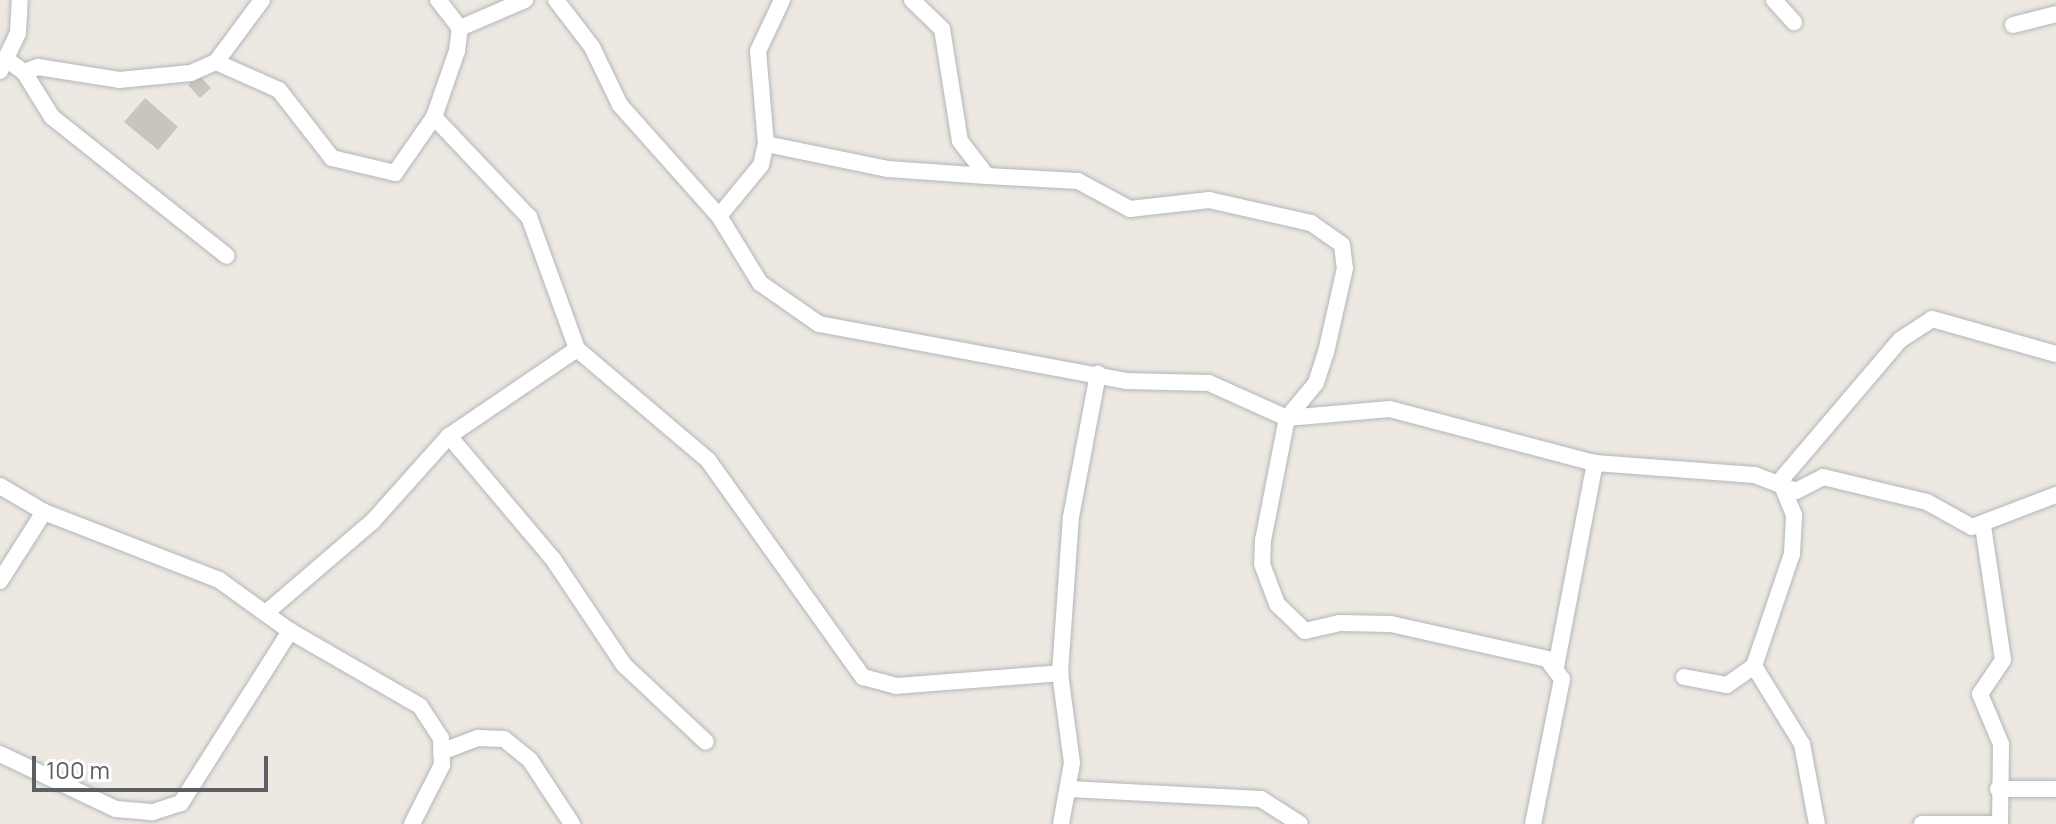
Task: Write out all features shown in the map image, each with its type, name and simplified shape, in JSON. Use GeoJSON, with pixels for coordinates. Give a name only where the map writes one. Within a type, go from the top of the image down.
{"type":"FeatureCollection","features":[{"type":"Feature","properties":{"kind":"street"},"geometry":{"type":"LineString","coordinates":[[20,0],[3,65],[24,72],[38,67],[69,77],[161,80],[216,62],[262,0]]}},
{"type":"Feature","properties":{"kind":"street"},"geometry":{"type":"LineString","coordinates":[[438,0],[460,28]]}},
{"type":"Feature","properties":{"kind":"street"},"geometry":{"type":"LineString","coordinates":[[460,28],[525,0]]}},
{"type":"Feature","properties":{"kind":"street"},"geometry":{"type":"LineString","coordinates":[[556,0],[592,47],[620,105],[719,216],[760,283],[819,324],[1098,374],[1209,383],[1287,418],[1390,409],[1595,463],[1780,481],[1796,491],[1823,477],[1927,502],[1966,526],[1983,526],[2056,495]]}},
{"type":"Feature","properties":{"kind":"street"},"geometry":{"type":"LineString","coordinates":[[719,216],[761,165],[766,144],[758,51],[782,0]]}},
{"type":"Feature","properties":{"kind":"street"},"geometry":{"type":"LineString","coordinates":[[912,0],[942,29],[960,141],[987,176]]}},
{"type":"Feature","properties":{"kind":"street"},"geometry":{"type":"LineString","coordinates":[[1774,0],[1794,22]]}},
{"type":"Feature","properties":{"kind":"street"},"geometry":{"type":"LineString","coordinates":[[2018,0],[2020,21],[2056,14]]}},
{"type":"Feature","properties":{"kind":"street"},"geometry":{"type":"LineString","coordinates":[[216,62],[279,90],[318,146],[367,170],[395,173],[434,117],[460,28]]}},
{"type":"Feature","properties":{"kind":"street"},"geometry":{"type":"LineString","coordinates":[[24,72],[52,117],[227,256]]}},
{"type":"Feature","properties":{"kind":"street"},"geometry":{"type":"LineString","coordinates":[[434,117],[529,217],[577,349],[708,460],[863,677],[896,686],[1060,673]]}},
{"type":"Feature","properties":{"kind":"street"},"geometry":{"type":"LineString","coordinates":[[766,144],[888,169],[1078,181],[1130,209],[1209,200],[1311,223],[1335,239],[1345,268],[1316,383],[1287,418],[1262,564],[1277,604],[1305,631],[1340,623],[1391,624],[1547,659],[1556,667],[1562,679],[1533,824]]}},
{"type":"Feature","properties":{"kind":"street"},"geometry":{"type":"LineString","coordinates":[[1780,481],[1900,340],[1932,319],[2056,354]]}},
{"type":"Feature","properties":{"kind":"street"},"geometry":{"type":"LineString","coordinates":[[268,611],[372,522],[449,436],[577,349]]}},
{"type":"Feature","properties":{"kind":"street"},"geometry":{"type":"LineString","coordinates":[[1061,824],[1069,789],[1060,673],[1071,517],[1098,374]]}},
{"type":"Feature","properties":{"kind":"street"},"geometry":{"type":"LineString","coordinates":[[449,436],[553,559],[624,665],[706,742]]}},
{"type":"Feature","properties":{"kind":"street"},"geometry":{"type":"LineString","coordinates":[[1556,667],[1595,463]]}},
{"type":"Feature","properties":{"kind":"street"},"geometry":{"type":"LineString","coordinates":[[1684,677],[1727,685],[1754,666],[1792,554],[1794,515],[1780,481]]}},
{"type":"Feature","properties":{"kind":"street"},"geometry":{"type":"LineString","coordinates":[[0,486],[44,512],[219,580],[268,611],[290,631],[420,706],[441,738],[441,752],[412,824]]}},
{"type":"Feature","properties":{"kind":"street"},"geometry":{"type":"LineString","coordinates":[[0,581],[44,512]]}},
{"type":"Feature","properties":{"kind":"street"},"geometry":{"type":"LineString","coordinates":[[1983,526],[2003,660],[1980,694],[2001,744],[1998,789],[2000,824]]}},
{"type":"Feature","properties":{"kind":"street"},"geometry":{"type":"LineString","coordinates":[[164,824],[181,803],[290,631]]}},
{"type":"Feature","properties":{"kind":"street"},"geometry":{"type":"LineString","coordinates":[[1754,666],[1802,744],[1817,824]]}},
{"type":"Feature","properties":{"kind":"street"},"geometry":{"type":"LineString","coordinates":[[441,752],[478,738],[504,739],[530,760],[572,824]]}},
{"type":"Feature","properties":{"kind":"street"},"geometry":{"type":"LineString","coordinates":[[0,754],[116,809],[153,812],[181,803]]}},
{"type":"Feature","properties":{"kind":"street"},"geometry":{"type":"LineString","coordinates":[[1069,789],[1261,799],[1300,824]]}},
{"type":"Feature","properties":{"kind":"street"},"geometry":{"type":"LineString","coordinates":[[1998,789],[2056,789]]}},
{"type":"Feature","properties":{"kind":"street"},"geometry":{"type":"LineString","coordinates":[[1922,824],[1991,824]]}},
{"type":"Feature","properties":{"kind":"building"},"geometry":{"type":"Polygon","coordinates":[[[199,75],[211,88],[200,98],[188,85],[199,75]]]}},
{"type":"Feature","properties":{"kind":"building"},"geometry":{"type":"Polygon","coordinates":[[[145,98],[178,127],[158,150],[124,122],[145,98]]]}}]}
